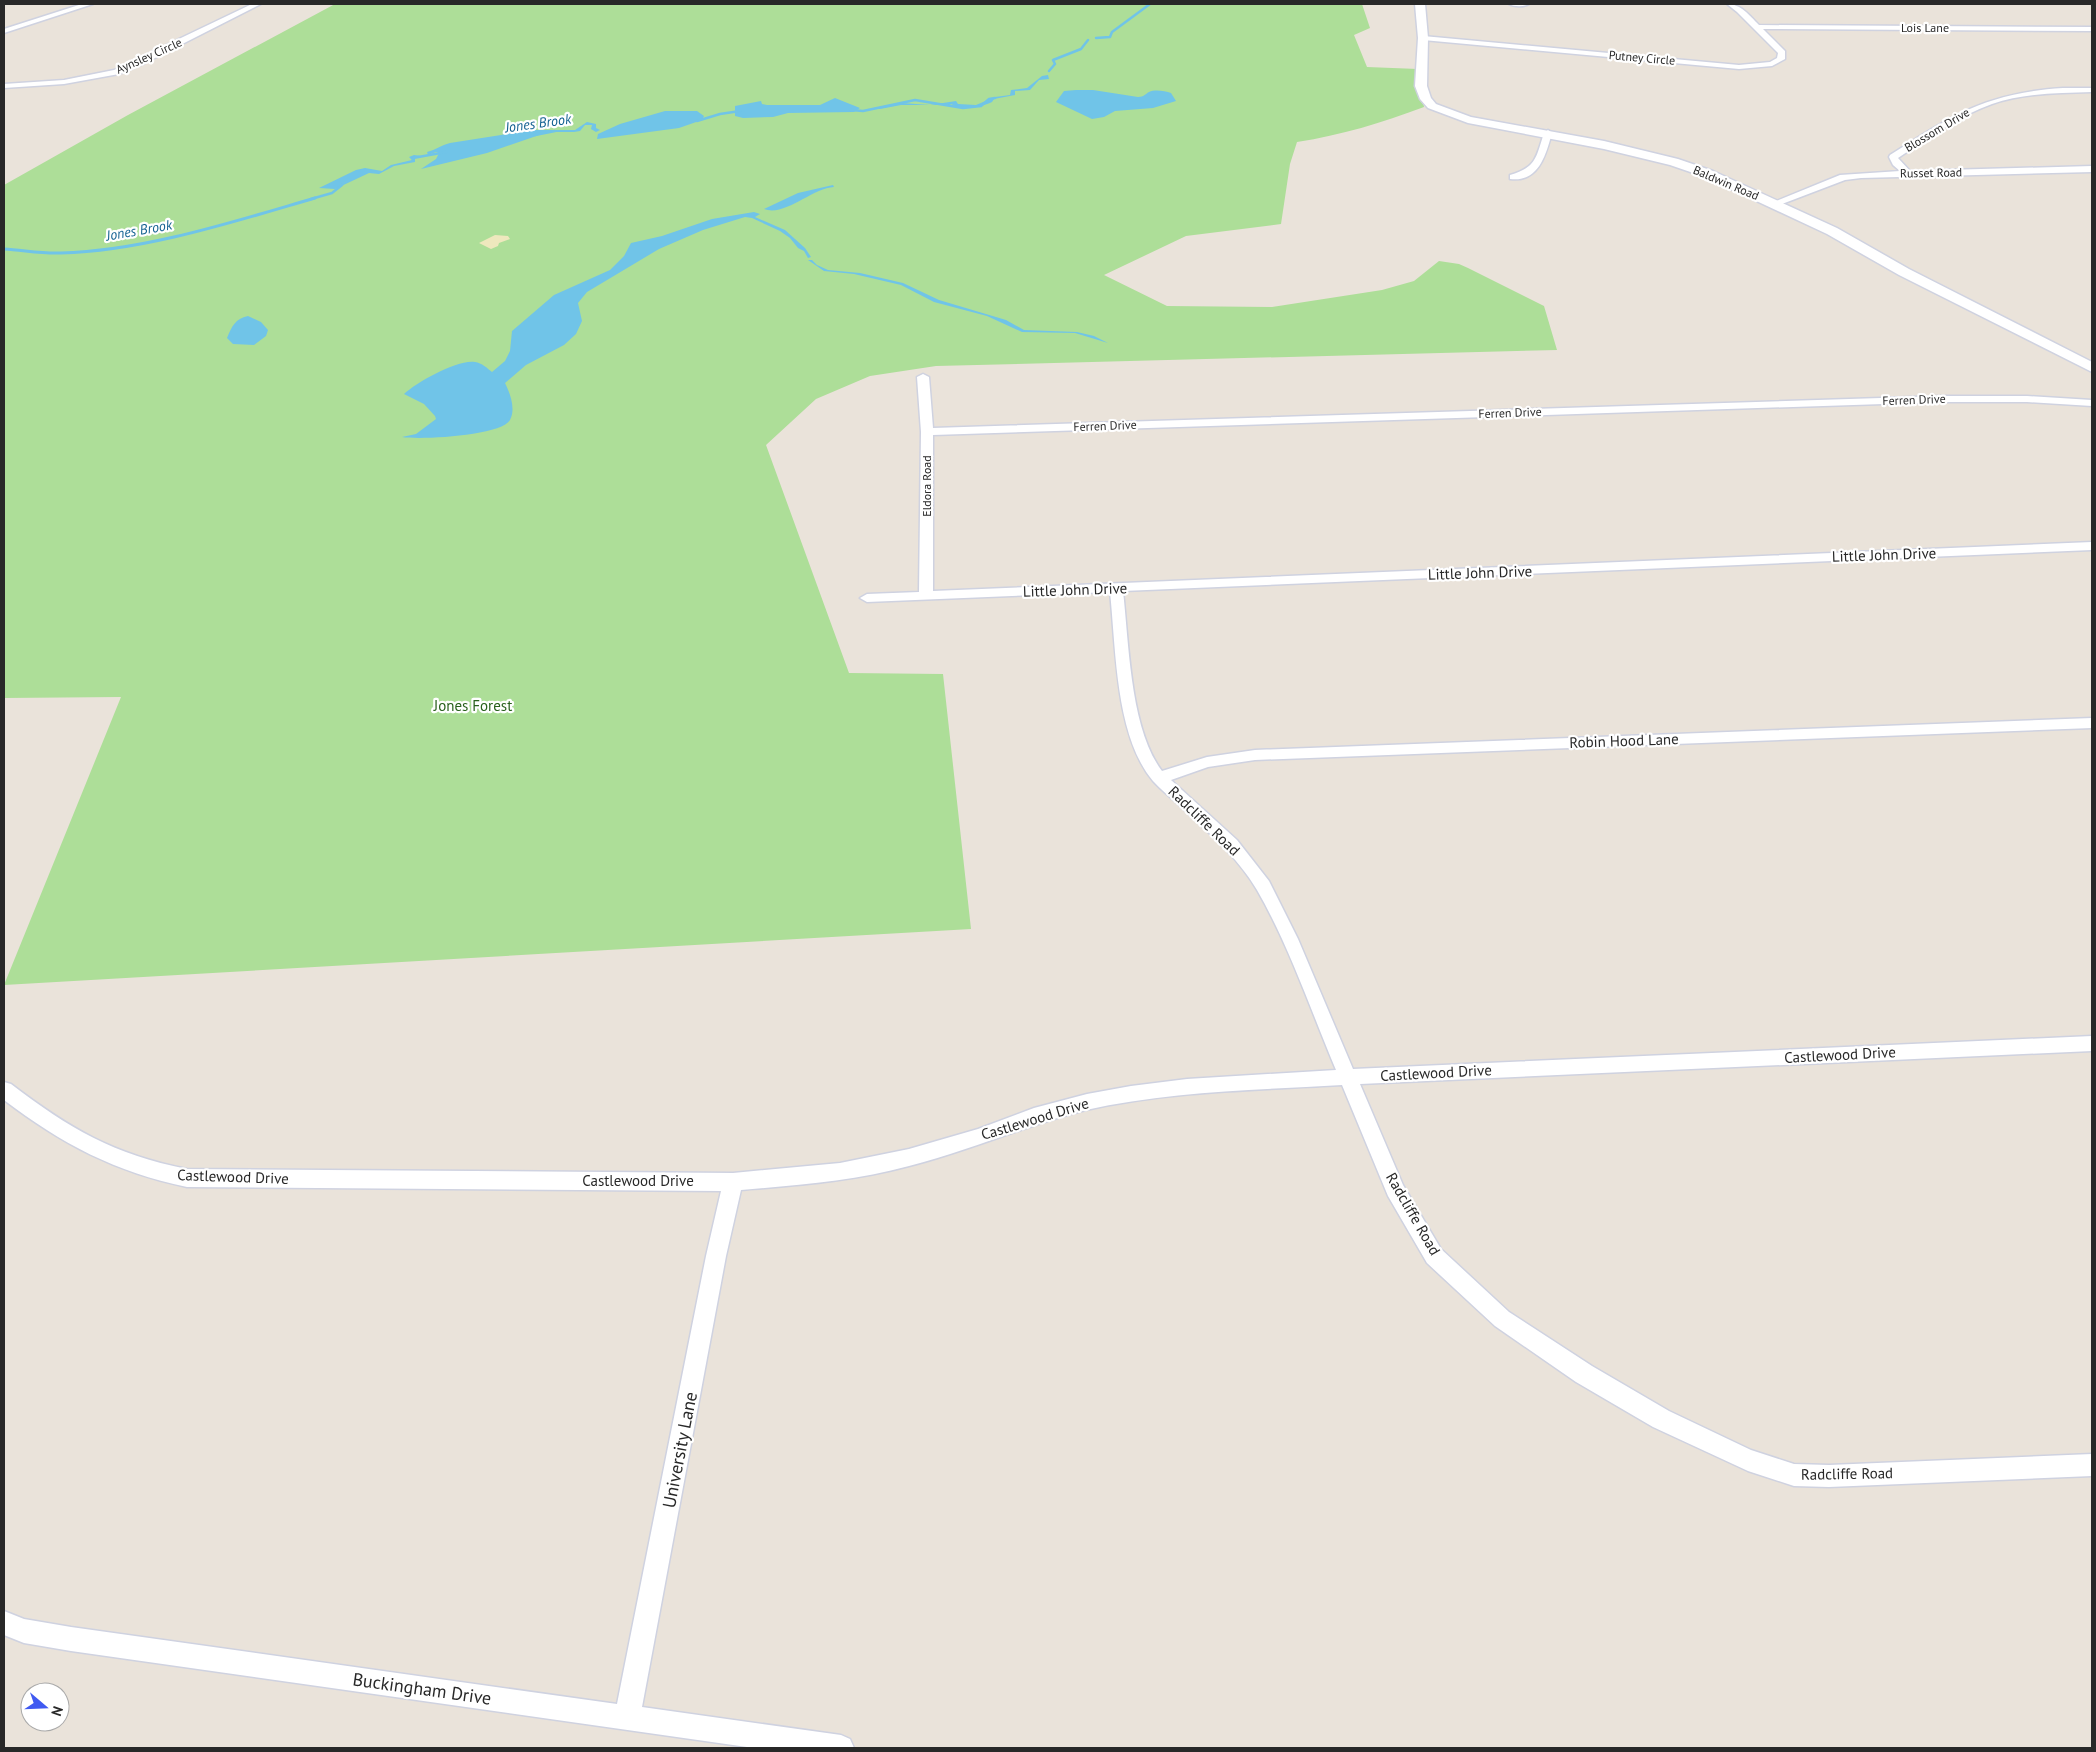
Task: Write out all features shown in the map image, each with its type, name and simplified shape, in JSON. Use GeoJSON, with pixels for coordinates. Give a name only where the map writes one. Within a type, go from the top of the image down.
{"type":"FeatureCollection","features":[{"type":"Feature","properties":{"kind":"street"},"geometry":{"type":"LineString","coordinates":[[4,31],[89,4]]}},
{"type":"Feature","properties":{"kind":"street","name":"Aynsley Circle"},"geometry":{"type":"LineString","coordinates":[[4,86],[64,82],[116,72],[151,57],[257,4]]}},
{"type":"Feature","properties":{"kind":"street","name":"Baldwin Road"},"geometry":{"type":"LineString","coordinates":[[1420,4],[1423,38],[1421,86],[1426,99],[1432,106],[1468,120],[1612,146],[1674,162],[1726,181],[1832,231],[1904,272],[2092,368]]}},
{"type":"Feature","properties":{"kind":"street"},"geometry":{"type":"LineString","coordinates":[[1513,4],[1525,4]]}},
{"type":"Feature","properties":{"kind":"street","name":"Putney Circle"},"geometry":{"type":"LineString","coordinates":[[1423,38],[1739,67],[1763,65],[1778,61],[1783,56],[1782,53],[1737,7],[1730,4]]}},
{"type":"Feature","properties":{"kind":"street","name":"Lois Lane"},"geometry":{"type":"LineString","coordinates":[[1757,27],[2092,29]]}},
{"type":"Feature","properties":{"kind":"street","name":"Blossom Drive"},"geometry":{"type":"LineString","coordinates":[[1907,173],[1896,163],[1893,157],[1977,107],[2010,97],[2034,93],[2092,90]]}},
{"type":"Feature","properties":{"kind":"street"},"geometry":{"type":"LineString","coordinates":[[1513,177],[1529,173],[1535,168],[1548,133]]}},
{"type":"Feature","properties":{"kind":"street","name":"Russet Road"},"geometry":{"type":"LineString","coordinates":[[1774,204],[1843,178],[1861,175],[2092,169]]}},
{"type":"Feature","properties":{"kind":"street","name":"Eldora Road"},"geometry":{"type":"LineString","coordinates":[[923,377],[927,432],[926,596]]}},
{"type":"Feature","properties":{"kind":"street","name":"Ferren Drive"},"geometry":{"type":"LineString","coordinates":[[927,432],[1944,399],[2027,399],[2092,403]]}},
{"type":"Feature","properties":{"kind":"street","name":"Little John Drive"},"geometry":{"type":"LineString","coordinates":[[867,598],[2092,546]]}},
{"type":"Feature","properties":{"kind":"street","name":"Radcliffe Road"},"geometry":{"type":"LineString","coordinates":[[1116,588],[1128,697],[1136,738],[1146,761],[1159,778],[1231,844],[1263,885],[1290,939],[1395,1190],[1434,1256],[1502,1320],[1584,1374],[1661,1419],[1748,1460],[1794,1475],[1829,1476],[2092,1464]]}},
{"type":"Feature","properties":{"kind":"street","name":"Robin Hood Lane"},"geometry":{"type":"LineString","coordinates":[[1159,778],[1207,762],[1255,755],[2092,723]]}},
{"type":"Feature","properties":{"kind":"street","name":"Castlewood Drive"},"geometry":{"type":"LineString","coordinates":[[4,1090],[34,1113],[104,1155],[156,1173],[187,1178],[733,1182],[840,1172],[909,1158],[978,1137],[1034,1116],[1087,1102],[1131,1094],[1235,1083],[1346,1076],[2092,1043]]}},
{"type":"Feature","properties":{"kind":"street","name":"University Lane"},"geometry":{"type":"LineString","coordinates":[[627,1718],[716,1256],[733,1182]]}},
{"type":"Feature","properties":{"kind":"street","name":"Buckingham Drive"},"geometry":{"type":"LineString","coordinates":[[4,1623],[24,1631],[71,1639],[841,1748]]}},
{"type":"Feature","properties":{"kind":"green space","name":"Jones Forest"},"geometry":{"type":"Polygon","coordinates":[[[335,4],[1362,4],[1370,28],[1354,35],[1367,67],[1418,69],[1424,107],[1361,128],[1297,142],[1290,164],[1281,224],[1186,236],[1104,275],[1167,306],[1272,307],[1382,290],[1414,281],[1439,261],[1459,264],[1544,306],[1557,350],[936,366],[870,376],[816,399],[766,445],[849,673],[943,674],[971,929],[4,985],[121,697],[4,698],[4,185],[128,115],[335,4]]]}},
{"type":"Feature","properties":{"kind":"sand"},"geometry":{"type":"Polygon","coordinates":[[[495,235],[508,236],[510,239],[499,243],[498,246],[491,249],[479,243],[495,235]]]}},
{"type":"Feature","properties":{"kind":"water"},"geometry":{"type":"Polygon","coordinates":[[[1048,75],[1049,79],[1039,80],[1030,90],[1015,91],[1015,95],[994,99],[992,102],[982,106],[966,108],[951,104],[930,105],[956,101],[958,104],[976,105],[995,97],[1010,95],[1011,90],[1027,88],[1042,76],[1048,75]]]}},
{"type":"Feature","properties":{"kind":"water"},"geometry":{"type":"Polygon","coordinates":[[[1093,90],[1138,97],[1151,91],[1160,91],[1171,93],[1176,101],[1153,108],[1115,111],[1104,117],[1092,119],[1056,102],[1064,91],[1093,90]]]}},
{"type":"Feature","properties":{"kind":"water"},"geometry":{"type":"Polygon","coordinates":[[[835,98],[860,108],[854,112],[788,113],[773,117],[743,118],[735,116],[735,106],[761,101],[762,104],[767,105],[820,105],[835,98]]]}},
{"type":"Feature","properties":{"kind":"water"},"geometry":{"type":"Polygon","coordinates":[[[902,103],[930,105],[901,105],[880,109],[874,108],[902,103]]]}},
{"type":"Feature","properties":{"kind":"water"},"geometry":{"type":"Polygon","coordinates":[[[665,111],[697,111],[704,116],[702,120],[679,128],[597,139],[598,134],[620,124],[665,111]]]}},
{"type":"Feature","properties":{"kind":"water"},"geometry":{"type":"Polygon","coordinates":[[[587,122],[596,124],[596,128],[600,130],[596,132],[591,129],[592,125],[585,125],[580,131],[548,132],[487,153],[421,169],[436,159],[439,153],[436,152],[428,155],[427,152],[447,144],[521,130],[575,130],[587,122]]]}},
{"type":"Feature","properties":{"kind":"water"},"geometry":{"type":"Polygon","coordinates":[[[414,155],[422,156],[415,157],[415,162],[394,166],[379,174],[369,173],[335,189],[319,188],[356,170],[365,168],[382,171],[391,165],[412,160],[409,157],[414,155]]]}},
{"type":"Feature","properties":{"kind":"water"},"geometry":{"type":"Polygon","coordinates":[[[833,185],[834,187],[817,192],[790,206],[781,209],[764,209],[798,193],[833,185]]]}},
{"type":"Feature","properties":{"kind":"water"},"geometry":{"type":"Polygon","coordinates":[[[754,212],[760,214],[755,217],[785,230],[805,248],[811,257],[808,258],[804,251],[798,248],[790,238],[780,231],[752,218],[745,217],[703,230],[659,249],[587,292],[578,303],[582,321],[576,334],[564,345],[526,365],[505,383],[510,396],[512,416],[504,425],[492,430],[459,436],[402,437],[416,434],[436,419],[424,404],[404,394],[428,378],[459,364],[475,362],[492,372],[505,361],[510,351],[512,331],[554,295],[610,270],[624,256],[631,243],[662,236],[712,219],[754,212]]]}},
{"type":"Feature","properties":{"kind":"water"},"geometry":{"type":"Polygon","coordinates":[[[808,260],[812,260],[817,265],[828,270],[860,273],[903,283],[939,300],[1006,320],[1024,330],[1077,332],[1094,336],[1108,343],[1075,333],[1022,332],[987,316],[934,302],[901,285],[854,274],[824,271],[808,260]]]}},
{"type":"Feature","properties":{"kind":"water"},"geometry":{"type":"Polygon","coordinates":[[[248,316],[261,322],[268,330],[266,336],[254,345],[233,344],[227,338],[231,330],[237,321],[248,316]]]}},
{"type":"Feature","properties":{"kind":"waterway","name":"Jones Brook"},"geometry":{"type":"LineString","coordinates":[[1096,38],[1110,37],[1112,32],[1150,4]]}},
{"type":"Feature","properties":{"kind":"waterway","name":"Jones Brook"},"geometry":{"type":"LineString","coordinates":[[1049,71],[1055,64],[1053,60],[1081,49],[1088,40]]}},
{"type":"Feature","properties":{"kind":"waterway","name":"Jones Brook"},"geometry":{"type":"LineString","coordinates":[[851,110],[863,111],[915,100],[963,108],[981,106],[989,99],[995,98]]}},
{"type":"Feature","properties":{"kind":"waterway","name":"Jones Brook"},"geometry":{"type":"LineString","coordinates":[[697,121],[720,114],[740,111]]}},
{"type":"Feature","properties":{"kind":"waterway","name":"Jones Brook"},"geometry":{"type":"LineString","coordinates":[[535,135],[555,131]]}},
{"type":"Feature","properties":{"kind":"waterway","name":"Jones Brook"},"geometry":{"type":"LineString","coordinates":[[413,160],[413,158],[446,152]]}},
{"type":"Feature","properties":{"kind":"waterway","name":"Jones Brook"},"geometry":{"type":"LineString","coordinates":[[311,199],[332,193],[342,185]]}},
{"type":"Feature","properties":{"kind":"waterway","name":"Jones Brook"},"geometry":{"type":"LineString","coordinates":[[4,249],[54,253],[125,247],[190,233],[315,198]]}}]}
